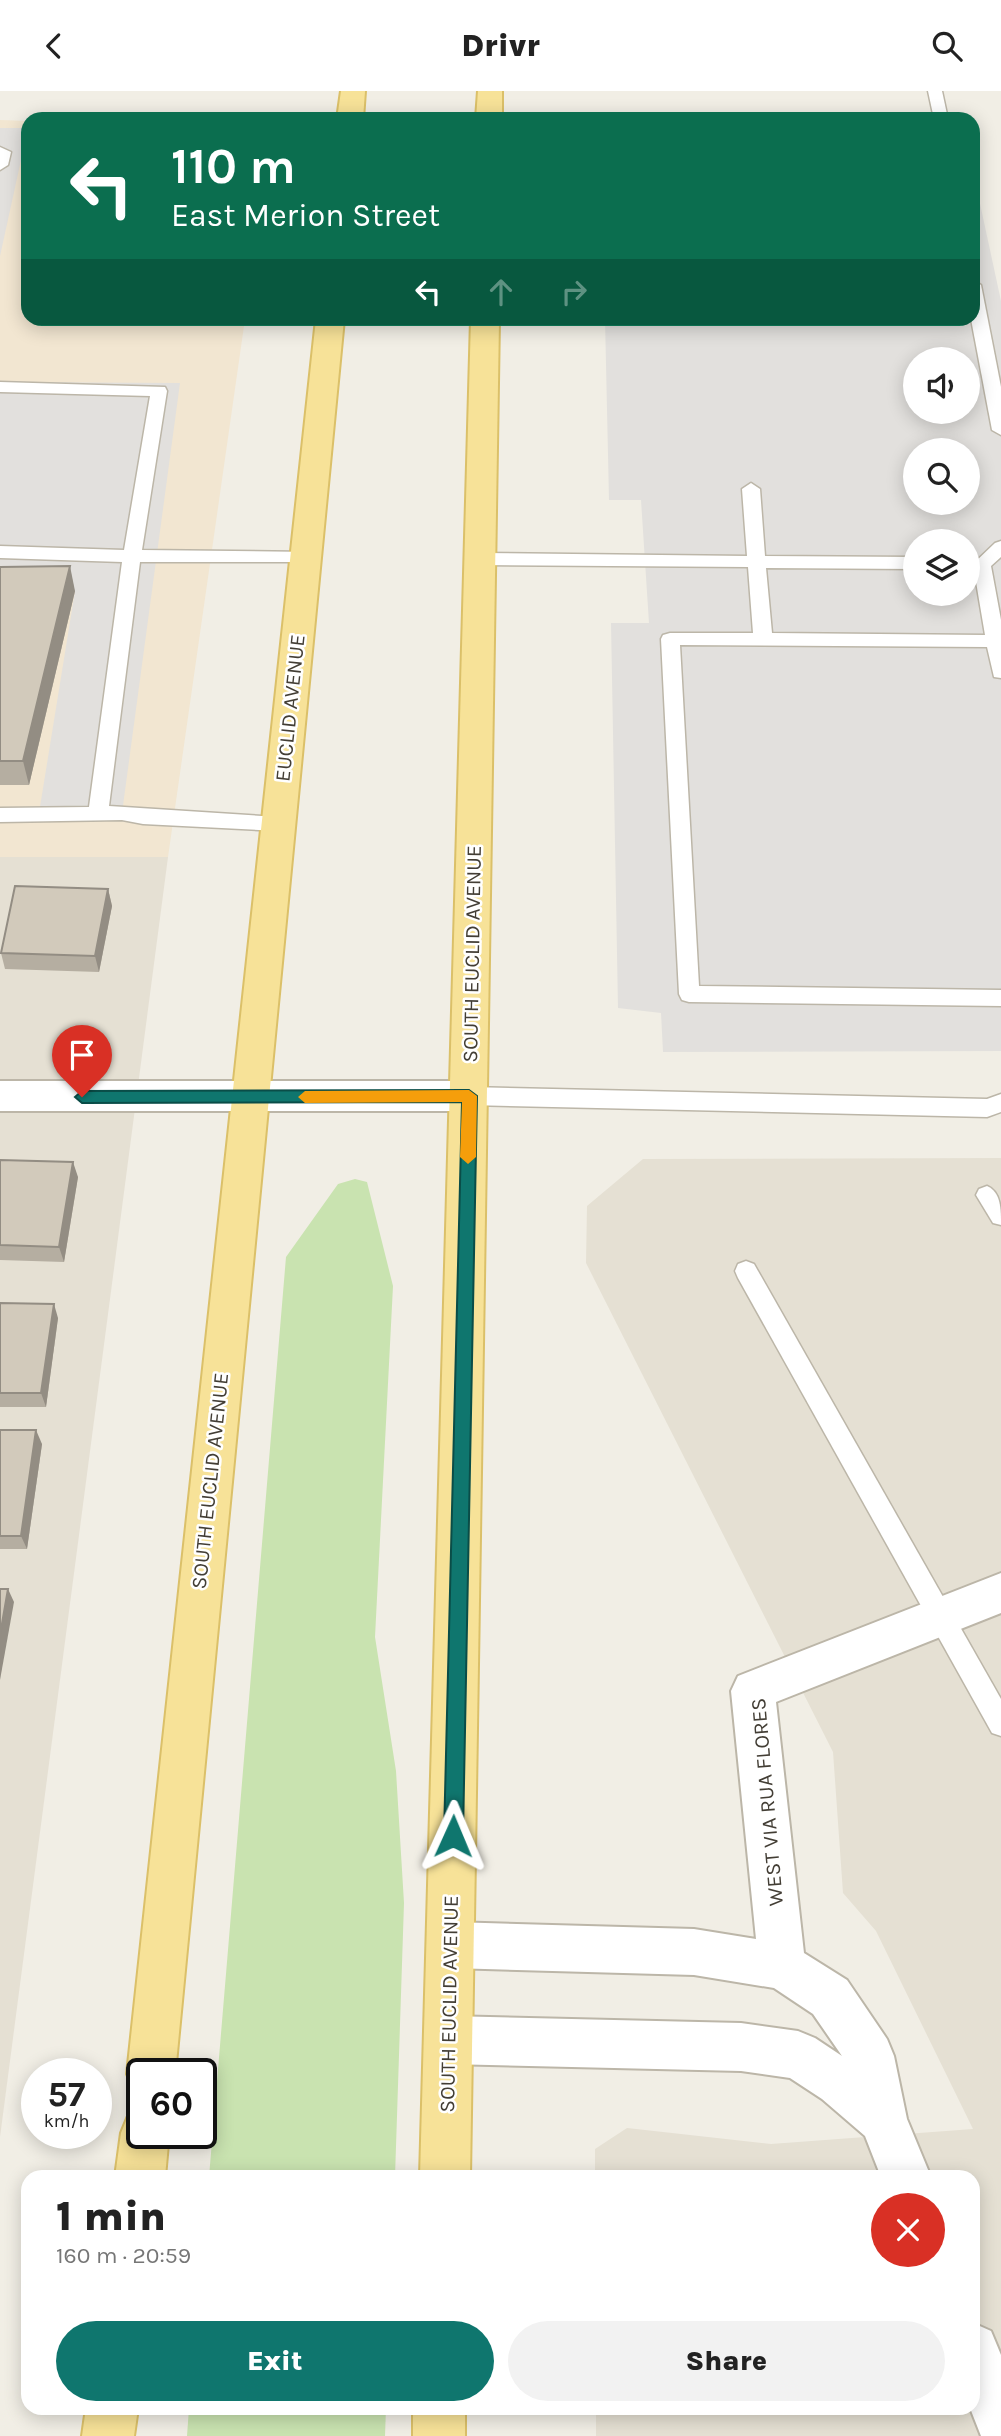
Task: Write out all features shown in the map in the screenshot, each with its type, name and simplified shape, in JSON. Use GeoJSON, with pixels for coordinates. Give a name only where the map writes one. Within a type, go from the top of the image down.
{"type":"FeatureCollection","features":[{"type":"Feature","properties":{"kind":"main road"},"geometry":{"type":"LineString","coordinates":[[351,112],[353,91]]}},
{"type":"Feature","properties":{"kind":"main road"},"geometry":{"type":"LineString","coordinates":[[489,91],[489,112]]}},
{"type":"Feature","properties":{"kind":"main road","name":"EUCLID AVENUE"},"geometry":{"type":"LineString","coordinates":[[250,1098],[329,326]]}},
{"type":"Feature","properties":{"kind":"main road","name":"SOUTH EUCLID AVENUE"},"geometry":{"type":"LineString","coordinates":[[445,2170],[485,326]]}},
{"type":"Feature","properties":{"kind":"main road","name":"SOUTH EUCLID AVENUE"},"geometry":{"type":"LineString","coordinates":[[153,2058],[250,1098]]}},
{"type":"Feature","properties":{"kind":"main road"},"geometry":{"type":"LineString","coordinates":[[141,2170],[143,2149]]}},
{"type":"Feature","properties":{"kind":"main road"},"geometry":{"type":"LineString","coordinates":[[108,2436],[111,2415]]}},
{"type":"Feature","properties":{"kind":"main road"},"geometry":{"type":"LineString","coordinates":[[439,2415],[439,2436]]}},
{"type":"Feature","properties":{"kind":"street"},"geometry":{"type":"LineString","coordinates":[[0,1096],[469,1096]]}},
{"type":"Feature","properties":{"kind":"street","name":"WEST VIA RUA FLORES"},"geometry":{"type":"LineString","coordinates":[[782,1966],[753,1691],[1001,1593]]}},
{"type":"Feature","properties":{"kind":"street"},"geometry":{"type":"LineString","coordinates":[[451,1945],[694,1952],[782,1966],[830,1997],[870,2056],[883,2119],[903,2170]]}},
{"type":"Feature","properties":{"kind":"street"},"geometry":{"type":"LineString","coordinates":[[448,2040],[741,2047],[798,2055],[839,2082],[883,2119]]}},
{"type":"Feature","properties":{"kind":"street"},"geometry":{"type":"LineString","coordinates":[[980,2367],[1001,2421]]}},
{"type":"Feature","properties":{"kind":"lane"},"geometry":{"type":"LineString","coordinates":[[936,91],[940,112]]}},
{"type":"Feature","properties":{"kind":"lane"},"geometry":{"type":"LineString","coordinates":[[0,152],[3,152],[0,165]]}},
{"type":"Feature","properties":{"kind":"lane"},"geometry":{"type":"LineString","coordinates":[[980,321],[1001,430]]}},
{"type":"Feature","properties":{"kind":"lane"},"geometry":{"type":"LineString","coordinates":[[0,387],[159,391],[132,556],[98,814]]}},
{"type":"Feature","properties":{"kind":"lane"},"geometry":{"type":"LineString","coordinates":[[751,489],[763,640]]}},
{"type":"Feature","properties":{"kind":"lane"},"geometry":{"type":"LineString","coordinates":[[980,561],[1001,547]]}},
{"type":"Feature","properties":{"kind":"lane"},"geometry":{"type":"LineString","coordinates":[[0,552],[132,556],[305,556]]}},
{"type":"Feature","properties":{"kind":"lane"},"geometry":{"type":"LineString","coordinates":[[480,559],[903,563]]}},
{"type":"Feature","properties":{"kind":"lane"},"geometry":{"type":"LineString","coordinates":[[980,582],[996,641],[1001,672]]}},
{"type":"Feature","properties":{"kind":"lane"},"geometry":{"type":"LineString","coordinates":[[996,641],[670,639],[689,994],[1001,998]]}},
{"type":"Feature","properties":{"kind":"lane"},"geometry":{"type":"LineString","coordinates":[[0,815],[122,813],[143,817],[278,824]]}},
{"type":"Feature","properties":{"kind":"lane"},"geometry":{"type":"LineString","coordinates":[[469,1096],[987,1108],[1001,1103]]}},
{"type":"Feature","properties":{"kind":"lane"},"geometry":{"type":"LineString","coordinates":[[987,1195],[1001,1216]]}},
{"type":"Feature","properties":{"kind":"lane"},"geometry":{"type":"LineString","coordinates":[[746,1271],[943,1616],[1001,1724]]}},
{"type":"Feature","properties":{"kind":"shaded area"},"geometry":{"type":"Polygon","coordinates":[[[0,120],[21,121],[21,326],[244,326],[168,857],[0,857],[0,120]]]}},
{"type":"Feature","properties":{"kind":"shaded area"},"geometry":{"type":"Polygon","coordinates":[[[0,128],[21,128],[21,160],[0,256],[0,128]]]}},
{"type":"Feature","properties":{"kind":"shaded area"},"geometry":{"type":"Polygon","coordinates":[[[980,204],[1001,301],[1001,1051],[663,1052],[661,1013],[618,1008],[611,623],[649,623],[641,500],[609,500],[605,326],[980,326],[980,204]]]}},
{"type":"Feature","properties":{"kind":"shaded area"},"geometry":{"type":"Polygon","coordinates":[[[0,382],[180,383],[122,813],[39,813],[75,591],[0,590],[0,382]]]}},
{"type":"Feature","properties":{"kind":"shaded area"},"geometry":{"type":"Polygon","coordinates":[[[0,857],[168,857],[0,2137],[0,857]]]}},
{"type":"Feature","properties":{"kind":"shaded area"},"geometry":{"type":"Polygon","coordinates":[[[1001,1158],[1001,2436],[596,2436],[596,2415],[980,2415],[980,2170],[595,2170],[595,2149],[627,2128],[771,2144],[973,2129],[876,1931],[843,1893],[833,1752],[586,1263],[587,1206],[643,1159],[1001,1158]]]}},
{"type":"Feature","properties":{"kind":"green space"},"geometry":{"type":"Polygon","coordinates":[[[355,1179],[367,1182],[393,1286],[375,1637],[396,1771],[404,1903],[395,2170],[210,2170],[211,2149],[217,2149],[217,2081],[286,1257],[338,1184],[355,1179]]]}},
{"type":"Feature","properties":{"kind":"green space"},"geometry":{"type":"Polygon","coordinates":[[[188,2415],[386,2415],[385,2436],[187,2436],[188,2415]]]}},
{"type":"Feature","properties":{"kind":"building"},"geometry":{"type":"Polygon","coordinates":[[[70,566],[23,761],[0,761],[0,567],[70,566]]]}},
{"type":"Feature","properties":{"kind":"building"},"geometry":{"type":"Polygon","coordinates":[[[15,886],[108,889],[95,956],[1,953],[15,886]]]}},
{"type":"Feature","properties":{"kind":"building"},"geometry":{"type":"Polygon","coordinates":[[[0,1160],[73,1162],[59,1247],[0,1245],[0,1160]]]}},
{"type":"Feature","properties":{"kind":"building"},"geometry":{"type":"Polygon","coordinates":[[[0,1303],[54,1304],[41,1393],[0,1393],[0,1303]]]}},
{"type":"Feature","properties":{"kind":"building"},"geometry":{"type":"Polygon","coordinates":[[[0,1430],[36,1430],[21,1536],[0,1536],[0,1430]]]}},
{"type":"Feature","properties":{"kind":"building"},"geometry":{"type":"Polygon","coordinates":[[[0,1589],[8,1589],[0,1635],[0,1589]]]}},
{"type":"Feature","properties":{"kind":"slow traffic"},"geometry":{"type":"LineString","coordinates":[[305,1097],[469,1096],[468,1157]]}},
{"type":"Feature","properties":{"kind":"route"},"geometry":{"type":"LineString","coordinates":[[82,1097],[469,1096],[453,1836]]}}]}
